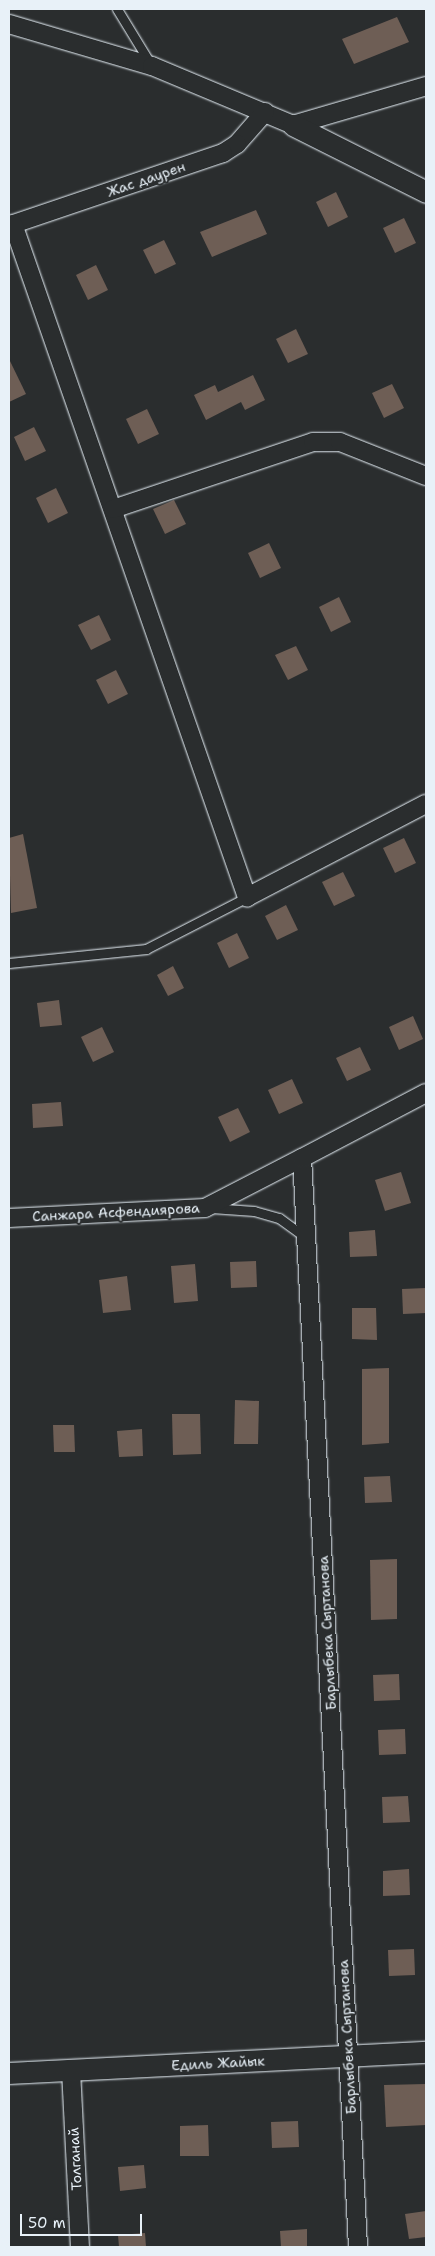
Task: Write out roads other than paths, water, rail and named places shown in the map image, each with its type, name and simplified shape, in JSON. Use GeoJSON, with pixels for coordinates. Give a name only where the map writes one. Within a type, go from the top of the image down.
{"type":"FeatureCollection","features":[{"type":"Feature","properties":{"kind":"street"},"geometry":{"type":"LineString","coordinates":[[9,24],[152,66],[265,112],[426,192]]}},
{"type":"Feature","properties":{"kind":"street"},"geometry":{"type":"LineString","coordinates":[[293,125],[426,86]]}},
{"type":"Feature","properties":{"kind":"street","name":"Жас даурен"},"geometry":{"type":"LineString","coordinates":[[10,220],[223,153],[237,144],[265,112]]}},
{"type":"Feature","properties":{"kind":"street"},"geometry":{"type":"LineString","coordinates":[[10,220],[113,509],[247,897],[426,804]]}},
{"type":"Feature","properties":{"kind":"street"},"geometry":{"type":"LineString","coordinates":[[113,509],[313,442],[340,442],[426,476]]}},
{"type":"Feature","properties":{"kind":"street"},"geometry":{"type":"LineString","coordinates":[[302,1158],[426,1093]]}},
{"type":"Feature","properties":{"kind":"street","name":"Санжара Асфендиярова"},"geometry":{"type":"LineString","coordinates":[[9,1218],[206,1208],[302,1158]]}},
{"type":"Feature","properties":{"kind":"street","name":"Барлыбека Сыртанова"},"geometry":{"type":"LineString","coordinates":[[302,1158],[358,2247]]}},
{"type":"Feature","properties":{"kind":"street","name":"Едиль Жайык"},"geometry":{"type":"LineString","coordinates":[[9,2073],[426,2052]]}},
{"type":"Feature","properties":{"kind":"street","name":"Толганай"},"geometry":{"type":"LineString","coordinates":[[71,2070],[80,2247]]}},
{"type":"Feature","properties":{"kind":"lane"},"geometry":{"type":"LineString","coordinates":[[117,9],[152,66]]}},
{"type":"Feature","properties":{"kind":"lane"},"geometry":{"type":"LineString","coordinates":[[9,963],[146,949],[247,897]]}},
{"type":"Feature","properties":{"kind":"lane"},"geometry":{"type":"LineString","coordinates":[[206,1208],[254,1210],[279,1218],[306,1238]]}}]}
